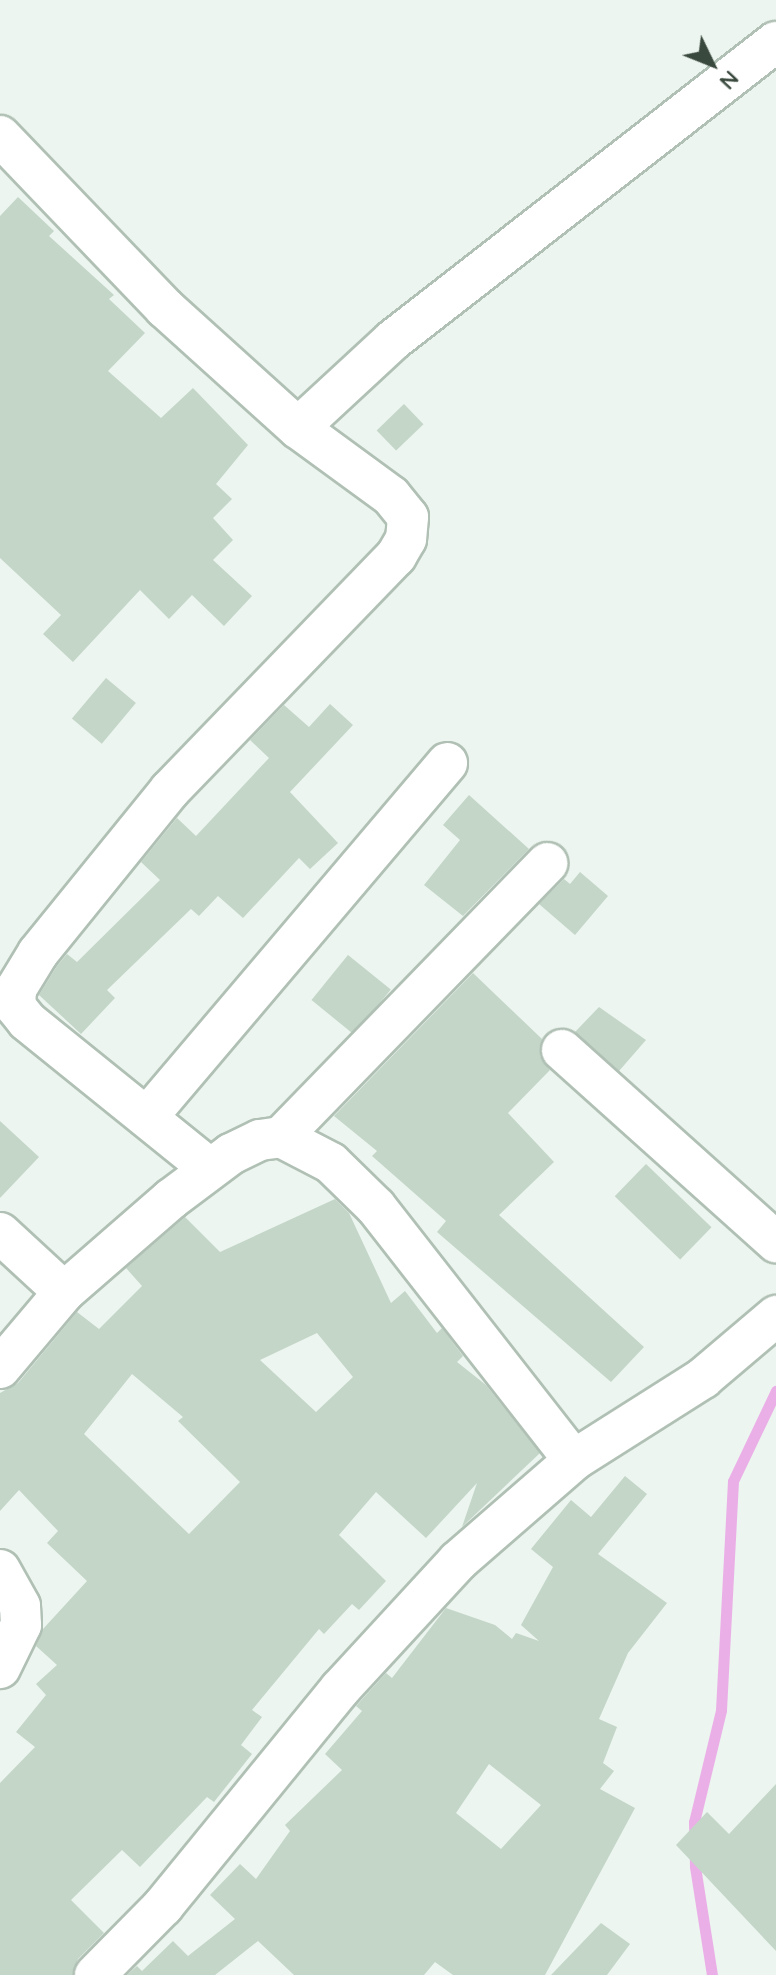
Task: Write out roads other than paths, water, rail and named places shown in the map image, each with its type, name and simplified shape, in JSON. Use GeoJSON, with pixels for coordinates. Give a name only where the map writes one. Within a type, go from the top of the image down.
{"type":"FeatureCollection","features":[{"type":"Feature","properties":{"kind":"street"},"geometry":{"type":"LineString","coordinates":[[298,428],[393,340],[776,42]]}},
{"type":"Feature","properties":{"kind":"street"},"geometry":{"type":"LineString","coordinates":[[0,136],[165,308],[298,428],[400,504],[409,522],[402,547],[170,790],[38,953],[16,989],[15,1006],[22,1016],[209,1168]]}},
{"type":"Feature","properties":{"kind":"street"},"geometry":{"type":"LineString","coordinates":[[147,1117],[447,763]]}},
{"type":"Feature","properties":{"kind":"street"},"geometry":{"type":"LineString","coordinates":[[0,1368],[64,1292],[209,1168],[248,1145],[281,1137],[547,863]]}},
{"type":"Feature","properties":{"kind":"street"},"geometry":{"type":"LineString","coordinates":[[562,1050],[776,1242]]}},
{"type":"Feature","properties":{"kind":"street"},"geometry":{"type":"LineString","coordinates":[[281,1137],[331,1163],[376,1207],[574,1460]]}},
{"type":"Feature","properties":{"kind":"street"},"geometry":{"type":"LineString","coordinates":[[0,1233],[64,1292]]}},
{"type":"Feature","properties":{"kind":"street"},"geometry":{"type":"LineString","coordinates":[[95,1975],[163,1906],[340,1689],[447,1572],[574,1460],[666,1405],[775,1319]]}},
{"type":"Feature","properties":{"kind":"street"},"geometry":{"type":"LineString","coordinates":[[0,1570],[20,1606],[21,1625],[0,1668]]}},
{"type":"Feature","properties":{"kind":"waterway"},"geometry":{"type":"LineString","coordinates":[[712,1975],[695,1866],[694,1822],[721,1710],[733,1481],[776,1391]]}}]}
